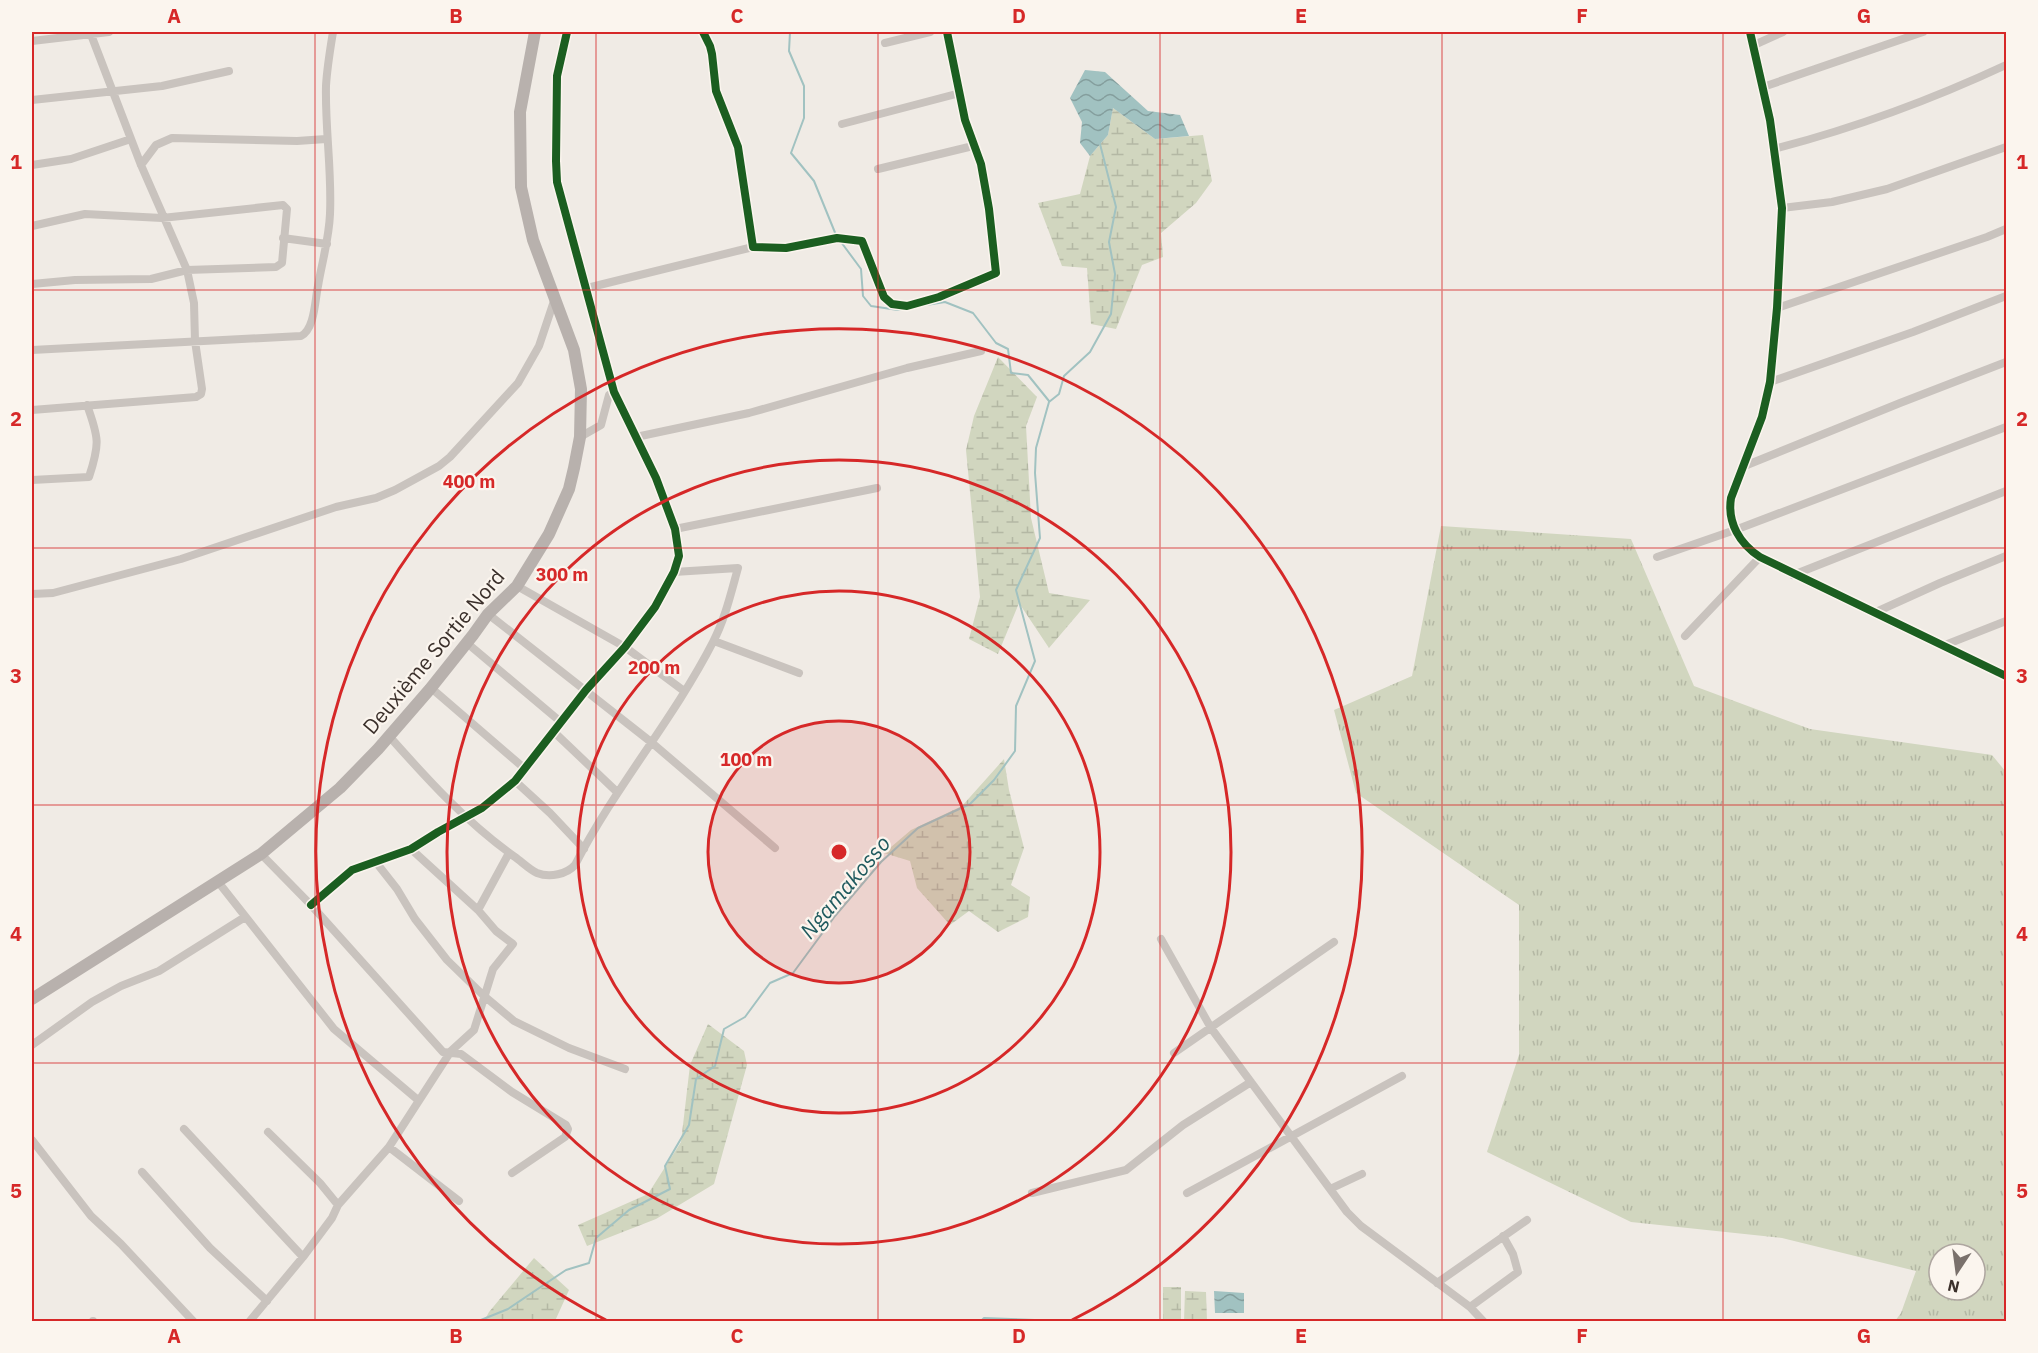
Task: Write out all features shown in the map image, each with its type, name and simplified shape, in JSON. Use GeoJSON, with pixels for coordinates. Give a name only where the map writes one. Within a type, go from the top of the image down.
{"type":"FeatureCollection","features":[{"type":"Feature","properties":{"kind":"main road","name":"Deuxième Sortie Nord"},"geometry":{"type":"LineString","coordinates":[[32,999],[219,883],[261,854],[340,788],[389,736],[467,643],[488,614],[517,586],[539,553],[559,513],[572,479],[580,437],[581,389],[579,368],[568,330],[533,240],[521,187],[520,112],[535,32]]}},
{"type":"Feature","properties":{"kind":"street"},"geometry":{"type":"LineString","coordinates":[[32,41],[109,32]]}},
{"type":"Feature","properties":{"kind":"street"},"geometry":{"type":"LineString","coordinates":[[32,350],[304,334],[315,308],[330,215],[326,139],[327,68],[333,32]]}},
{"type":"Feature","properties":{"kind":"street"},"geometry":{"type":"LineString","coordinates":[[311,905],[352,870],[411,849],[482,808],[515,781],[655,607],[674,572],[679,556],[675,529],[656,478],[614,392],[557,182],[555,109],[557,76],[567,32]]}},
{"type":"Feature","properties":{"kind":"street"},"geometry":{"type":"LineString","coordinates":[[702,32],[712,54],[716,91],[738,147],[753,247]]}},
{"type":"Feature","properties":{"kind":"street"},"geometry":{"type":"LineString","coordinates":[[885,43],[930,32]]}},
{"type":"Feature","properties":{"kind":"street"},"geometry":{"type":"LineString","coordinates":[[587,288],[753,247],[786,248],[837,238],[862,241],[884,297],[892,304],[907,306],[939,297],[996,273],[981,164],[973,146],[947,32]]}},
{"type":"Feature","properties":{"kind":"street"},"geometry":{"type":"LineString","coordinates":[[1750,32],[1763,87],[1782,208],[1777,308],[1770,382],[1762,417],[1730,504],[1735,530],[1742,543],[1760,558],[2007,676]]}},
{"type":"Feature","properties":{"kind":"street"},"geometry":{"type":"LineString","coordinates":[[1754,45],[1783,32]]}},
{"type":"Feature","properties":{"kind":"street"},"geometry":{"type":"LineString","coordinates":[[1763,87],[1923,32]]}},
{"type":"Feature","properties":{"kind":"street"},"geometry":{"type":"LineString","coordinates":[[32,410],[196,396],[201,394],[202,389],[195,341],[194,303],[187,270],[162,218],[91,33]]}},
{"type":"Feature","properties":{"kind":"street"},"geometry":{"type":"LineString","coordinates":[[1774,149],[1832,134],[1908,107],[2007,65]]}},
{"type":"Feature","properties":{"kind":"street"},"geometry":{"type":"LineString","coordinates":[[32,100],[162,86],[229,71]]}},
{"type":"Feature","properties":{"kind":"street"},"geometry":{"type":"LineString","coordinates":[[842,124],[960,93]]}},
{"type":"Feature","properties":{"kind":"street"},"geometry":{"type":"LineString","coordinates":[[141,165],[156,145],[172,138],[297,141],[326,139]]}},
{"type":"Feature","properties":{"kind":"street"},"geometry":{"type":"LineString","coordinates":[[32,165],[71,159],[131,139]]}},
{"type":"Feature","properties":{"kind":"street"},"geometry":{"type":"LineString","coordinates":[[878,169],[973,146]]}},
{"type":"Feature","properties":{"kind":"street"},"geometry":{"type":"LineString","coordinates":[[1782,208],[1832,202],[1887,189],[2007,147]]}},
{"type":"Feature","properties":{"kind":"street"},"geometry":{"type":"LineString","coordinates":[[32,225],[85,214],[162,218],[283,205],[287,209],[282,263],[276,267],[187,270],[151,279],[75,280],[32,284]]}},
{"type":"Feature","properties":{"kind":"street"},"geometry":{"type":"LineString","coordinates":[[1777,308],[2007,229]]}},
{"type":"Feature","properties":{"kind":"street"},"geometry":{"type":"LineString","coordinates":[[283,238],[327,244]]}},
{"type":"Feature","properties":{"kind":"street"},"geometry":{"type":"LineString","coordinates":[[1770,382],[2007,296]]}},
{"type":"Feature","properties":{"kind":"street"},"geometry":{"type":"LineString","coordinates":[[32,594],[53,593],[181,559],[336,507],[376,498],[439,466],[518,383],[539,346],[555,297]]}},
{"type":"Feature","properties":{"kind":"street"},"geometry":{"type":"LineString","coordinates":[[636,437],[749,413],[907,368],[981,351]]}},
{"type":"Feature","properties":{"kind":"street"},"geometry":{"type":"LineString","coordinates":[[1742,467],[2007,362]]}},
{"type":"Feature","properties":{"kind":"street"},"geometry":{"type":"LineString","coordinates":[[580,437],[601,425],[608,398],[614,392]]}},
{"type":"Feature","properties":{"kind":"street"},"geometry":{"type":"LineString","coordinates":[[32,480],[89,477],[97,454],[98,434],[87,405]]}},
{"type":"Feature","properties":{"kind":"street"},"geometry":{"type":"LineString","coordinates":[[1657,557],[1735,530],[2007,427]]}},
{"type":"Feature","properties":{"kind":"street"},"geometry":{"type":"LineString","coordinates":[[675,529],[877,488]]}},
{"type":"Feature","properties":{"kind":"street"},"geometry":{"type":"LineString","coordinates":[[1793,575],[2007,491]]}},
{"type":"Feature","properties":{"kind":"street"},"geometry":{"type":"LineString","coordinates":[[1876,612],[2007,556]]}},
{"type":"Feature","properties":{"kind":"street"},"geometry":{"type":"LineString","coordinates":[[1685,636],[1760,558]]}},
{"type":"Feature","properties":{"kind":"street"},"geometry":{"type":"LineString","coordinates":[[389,736],[466,818],[509,853],[538,874],[568,872],[575,865],[617,792],[714,641],[727,608],[738,568],[674,572]]}},
{"type":"Feature","properties":{"kind":"street"},"geometry":{"type":"LineString","coordinates":[[517,586],[625,647],[684,691]]}},
{"type":"Feature","properties":{"kind":"street"},"geometry":{"type":"LineString","coordinates":[[488,614],[651,742],[775,848]]}},
{"type":"Feature","properties":{"kind":"street"},"geometry":{"type":"LineString","coordinates":[[1945,645],[2007,621]]}},
{"type":"Feature","properties":{"kind":"street"},"geometry":{"type":"LineString","coordinates":[[714,641],[800,673]]}},
{"type":"Feature","properties":{"kind":"street"},"geometry":{"type":"LineString","coordinates":[[467,643],[562,723]]}},
{"type":"Feature","properties":{"kind":"street"},"geometry":{"type":"LineString","coordinates":[[430,687],[524,768]]}},
{"type":"Feature","properties":{"kind":"street"},"geometry":{"type":"LineString","coordinates":[[555,732],[617,792]]}},
{"type":"Feature","properties":{"kind":"street"},"geometry":{"type":"LineString","coordinates":[[515,781],[584,849]]}},
{"type":"Feature","properties":{"kind":"street"},"geometry":{"type":"LineString","coordinates":[[249,1322],[303,1257],[332,1218],[338,1205],[388,1147],[451,1051],[474,1030],[483,995],[493,969],[513,944],[496,931],[478,910],[411,849]]}},
{"type":"Feature","properties":{"kind":"street"},"geometry":{"type":"LineString","coordinates":[[478,910],[509,853]]}},
{"type":"Feature","properties":{"kind":"street"},"geometry":{"type":"LineString","coordinates":[[261,854],[311,905],[442,1052],[451,1051],[461,1054],[512,1092],[566,1125],[568,1129],[565,1137],[512,1173]]}},
{"type":"Feature","properties":{"kind":"street"},"geometry":{"type":"LineString","coordinates":[[375,861],[447,960],[514,1021],[569,1048],[625,1069]]}},
{"type":"Feature","properties":{"kind":"street"},"geometry":{"type":"LineString","coordinates":[[219,883],[334,1029],[418,1100]]}},
{"type":"Feature","properties":{"kind":"street"},"geometry":{"type":"LineString","coordinates":[[32,1045],[92,1002],[122,986],[159,971],[245,917]]}},
{"type":"Feature","properties":{"kind":"street"},"geometry":{"type":"LineString","coordinates":[[1161,939],[1211,1028],[1347,1212],[1361,1226],[1470,1307],[1484,1322]]}},
{"type":"Feature","properties":{"kind":"street"},"geometry":{"type":"LineString","coordinates":[[1174,1053],[1334,942]]}},
{"type":"Feature","properties":{"kind":"street"},"geometry":{"type":"LineString","coordinates":[[1187,1192],[1402,1076]]}},
{"type":"Feature","properties":{"kind":"street"},"geometry":{"type":"LineString","coordinates":[[1032,1193],[1126,1170],[1183,1125],[1251,1082]]}},
{"type":"Feature","properties":{"kind":"street"},"geometry":{"type":"LineString","coordinates":[[184,1129],[303,1257]]}},
{"type":"Feature","properties":{"kind":"street"},"geometry":{"type":"LineString","coordinates":[[268,1132],[320,1183],[338,1205]]}},
{"type":"Feature","properties":{"kind":"street"},"geometry":{"type":"LineString","coordinates":[[32,1140],[91,1216],[122,1244],[194,1322]]}},
{"type":"Feature","properties":{"kind":"street"},"geometry":{"type":"LineString","coordinates":[[388,1147],[459,1201]]}},
{"type":"Feature","properties":{"kind":"street"},"geometry":{"type":"LineString","coordinates":[[142,1172],[210,1248],[267,1301]]}},
{"type":"Feature","properties":{"kind":"street"},"geometry":{"type":"LineString","coordinates":[[1330,1189],[1362,1174]]}},
{"type":"Feature","properties":{"kind":"street"},"geometry":{"type":"LineString","coordinates":[[1437,1283],[1527,1220]]}},
{"type":"Feature","properties":{"kind":"street"},"geometry":{"type":"LineString","coordinates":[[1470,1307],[1518,1272],[1513,1254],[1503,1236]]}},
{"type":"Feature","properties":{"kind":"green space"},"geometry":{"type":"Polygon","coordinates":[[[1113,108],[1155,139],[1203,135],[1212,181],[1196,203],[1161,233],[1163,257],[1142,265],[1116,329],[1091,324],[1087,268],[1062,266],[1038,203],[1080,194],[1090,156],[1108,135],[1113,108]]]}},
{"type":"Feature","properties":{"kind":"green space"},"geometry":{"type":"Polygon","coordinates":[[[998,357],[1037,397],[1026,426],[1031,518],[1049,593],[1090,600],[1049,648],[1019,603],[998,654],[969,639],[980,597],[966,450],[974,416],[998,357]]]}},
{"type":"Feature","properties":{"kind":"green space"},"geometry":{"type":"Polygon","coordinates":[[[1441,526],[1631,539],[1694,686],[1810,729],[1992,755],[2006,772],[2006,1321],[1895,1321],[1901,1313],[1916,1271],[1782,1238],[1631,1222],[1487,1152],[1519,1055],[1519,905],[1356,793],[1334,710],[1412,676],[1441,526]]]}},
{"type":"Feature","properties":{"kind":"green space"},"geometry":{"type":"Polygon","coordinates":[[[1004,759],[1009,790],[1024,848],[1011,885],[1030,897],[1028,917],[998,932],[969,911],[950,925],[917,888],[910,861],[884,853],[911,830],[962,806],[1004,759]]]}},
{"type":"Feature","properties":{"kind":"green space"},"geometry":{"type":"Polygon","coordinates":[[[708,1024],[744,1051],[747,1065],[714,1184],[656,1219],[587,1246],[578,1225],[648,1194],[681,1142],[690,1065],[708,1024]]]}},
{"type":"Feature","properties":{"kind":"green space"},"geometry":{"type":"Polygon","coordinates":[[[534,1258],[569,1290],[555,1321],[484,1321],[489,1312],[534,1258]]]}},
{"type":"Feature","properties":{"kind":"green space"},"geometry":{"type":"Polygon","coordinates":[[[1163,1287],[1181,1287],[1181,1321],[1163,1321],[1163,1287]]]}},
{"type":"Feature","properties":{"kind":"green space"},"geometry":{"type":"Polygon","coordinates":[[[1185,1291],[1206,1292],[1207,1321],[1184,1321],[1185,1291]]]}},
{"type":"Feature","properties":{"kind":"water"},"geometry":{"type":"Polygon","coordinates":[[[1085,70],[1105,72],[1148,111],[1180,115],[1189,136],[1155,139],[1113,108],[1108,135],[1090,156],[1080,143],[1082,122],[1070,98],[1085,70]]]}},
{"type":"Feature","properties":{"kind":"water"},"geometry":{"type":"Polygon","coordinates":[[[1214,1291],[1244,1293],[1244,1313],[1215,1313],[1214,1291]]]}},
{"type":"Feature","properties":{"kind":"waterway"},"geometry":{"type":"LineString","coordinates":[[790,32],[789,51],[804,86],[804,118],[791,153],[814,181],[836,235]]}},
{"type":"Feature","properties":{"kind":"waterway","name":"Ngamakosso"},"geometry":{"type":"LineString","coordinates":[[476,1322],[508,1309],[566,1270],[589,1263],[596,1238],[629,1210],[670,1189],[665,1166],[689,1125],[696,1079],[715,1066],[724,1029],[745,1017],[770,983],[793,973],[835,916],[881,862],[918,828],[970,804],[994,780],[1015,751],[1016,706],[1035,661],[1016,590],[1040,538],[1035,473],[1036,448],[1049,402],[1059,394],[1064,376],[1090,352],[1111,314],[1115,274],[1109,242],[1116,207],[1100,144]]}},
{"type":"Feature","properties":{"kind":"waterway"},"geometry":{"type":"LineString","coordinates":[[841,242],[861,269],[863,296],[871,306],[903,309]]}},
{"type":"Feature","properties":{"kind":"waterway"},"geometry":{"type":"LineString","coordinates":[[920,306],[945,302],[973,313],[996,343],[1008,349],[1011,373],[1028,375],[1049,401]]}},
{"type":"Feature","properties":{"kind":"waterway"},"geometry":{"type":"LineString","coordinates":[[980,1322],[984,1318],[1084,1322]]}},
{"type":"Feature","properties":{"kind":"cycle path"},"geometry":{"type":"LineString","coordinates":[[311,905],[352,870],[411,849],[482,808],[515,781],[655,607],[674,572],[679,556],[675,529],[656,478],[614,392],[557,182],[557,76],[567,32]]}},
{"type":"Feature","properties":{"kind":"cycle path"},"geometry":{"type":"LineString","coordinates":[[703,32],[712,54],[716,91],[738,147],[753,247],[786,248],[837,238],[862,241],[884,297],[892,304],[907,306],[939,297],[996,273],[981,164],[965,120],[947,32]]}},
{"type":"Feature","properties":{"kind":"cycle path"},"geometry":{"type":"LineString","coordinates":[[1750,32],[1770,120],[1782,208],[1777,308],[1770,382],[1762,417],[1731,498],[1731,516],[1736,532],[1746,546],[1760,557],[2006,676]]}}]}
